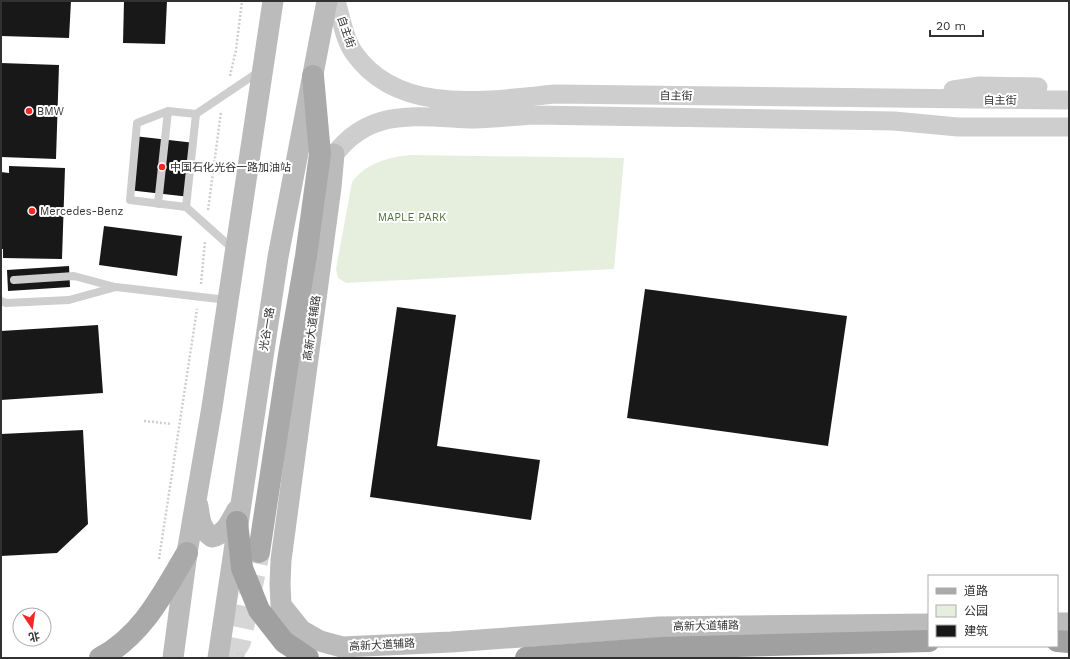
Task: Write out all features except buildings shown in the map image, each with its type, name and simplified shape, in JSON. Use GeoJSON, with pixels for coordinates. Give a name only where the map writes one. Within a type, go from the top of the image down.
{"type":"FeatureCollection","features":[{"type":"Feature","properties":{"kind":"highway"},"geometry":{"type":"LineString","coordinates":[[239,513],[242,568],[259,610],[284,642],[308,658]]}},
{"type":"Feature","properties":{"kind":"highway"},"geometry":{"type":"LineString","coordinates":[[526,658],[661,648],[928,641]]}},
{"type":"Feature","properties":{"kind":"highway"},"geometry":{"type":"LineString","coordinates":[[1058,641],[1069,642]]}},
{"type":"Feature","properties":{"kind":"main road"},"geometry":{"type":"LineString","coordinates":[[173,658],[187,553],[236,251],[272,1]]}},
{"type":"Feature","properties":{"kind":"main road","name":"光谷一路"},"geometry":{"type":"LineString","coordinates":[[218,658],[278,257],[327,1]]}},
{"type":"Feature","properties":{"kind":"main road"},"geometry":{"type":"LineString","coordinates":[[260,552],[320,154],[313,76]]}},
{"type":"Feature","properties":{"kind":"main road","name":"高新大道辅路"},"geometry":{"type":"LineString","coordinates":[[334,154],[331,187],[281,560],[281,605],[301,630],[320,641],[342,647],[451,642],[659,627],[928,624]]}},
{"type":"Feature","properties":{"kind":"main road"},"geometry":{"type":"LineString","coordinates":[[197,497],[201,525],[207,534],[212,537],[220,535],[227,529],[239,513]]}},
{"type":"Feature","properties":{"kind":"main road"},"geometry":{"type":"LineString","coordinates":[[100,658],[124,641],[144,623],[187,553]]}},
{"type":"Feature","properties":{"kind":"main road"},"geometry":{"type":"LineString","coordinates":[[1058,623],[1069,623]]}},
{"type":"Feature","properties":{"kind":"street","name":"自主街"},"geometry":{"type":"LineString","coordinates":[[336,1],[353,52],[373,76],[390,86],[415,96],[476,100],[556,94],[1069,100]]}},
{"type":"Feature","properties":{"kind":"street"},"geometry":{"type":"LineString","coordinates":[[893,99],[980,86],[1069,87]]}},
{"type":"Feature","properties":{"kind":"street","name":"自主街"},"geometry":{"type":"LineString","coordinates":[[316,184],[334,154],[346,140],[360,129],[373,123],[402,117],[477,119],[533,115],[894,121],[958,127],[1069,127]]}},
{"type":"Feature","properties":{"kind":"street"},"geometry":{"type":"LineString","coordinates":[[1031,128],[1069,138]]}},
{"type":"Feature","properties":{"kind":"lane"},"geometry":{"type":"LineString","coordinates":[[236,251],[186,207],[130,200],[137,124],[168,112],[196,114],[262,70]]}},
{"type":"Feature","properties":{"kind":"lane"},"geometry":{"type":"LineString","coordinates":[[158,204],[168,112]]}},
{"type":"Feature","properties":{"kind":"lane"},"geometry":{"type":"LineString","coordinates":[[186,207],[196,114]]}},
{"type":"Feature","properties":{"kind":"lane"},"geometry":{"type":"LineString","coordinates":[[14,280],[74,276],[116,288],[228,300]]}},
{"type":"Feature","properties":{"kind":"lane"},"geometry":{"type":"LineString","coordinates":[[1,301],[6,303],[69,300],[116,288]]}},
{"type":"Feature","properties":{"kind":"path"},"geometry":{"type":"LineString","coordinates":[[236,50],[242,1]]}},
{"type":"Feature","properties":{"kind":"path"},"geometry":{"type":"LineString","coordinates":[[208,205],[219,122]]}},
{"type":"Feature","properties":{"kind":"path"},"geometry":{"type":"LineString","coordinates":[[202,272],[205,253]]}},
{"type":"Feature","properties":{"kind":"path"},"geometry":{"type":"LineString","coordinates":[[159,561],[196,317]]}},
{"type":"Feature","properties":{"kind":"path"},"geometry":{"type":"LineString","coordinates":[[144,421],[172,424]]}},
{"type":"Feature","properties":{"kind":"path"},"geometry":{"type":"LineString","coordinates":[[243,653],[243,658]]}},
{"type":"Feature","properties":{"kind":"green space","name":"MAPLE PARK"},"geometry":{"type":"Polygon","coordinates":[[[411,155],[624,158],[614,269],[346,283],[338,278],[336,269],[352,182],[364,170],[378,162],[394,157],[411,155]]]}},
{"type":"Feature","properties":{"kind":"tunnel"},"geometry":{"type":"LineString","coordinates":[[230,658],[240,642],[259,552]]}},
{"type":"Feature","properties":{"kind":"place","name":"BMW"},"geometry":{"type":"Point","coordinates":[29,111]}},
{"type":"Feature","properties":{"kind":"place","name":"中国石化光谷一路加油站"},"geometry":{"type":"Point","coordinates":[162,167]}},
{"type":"Feature","properties":{"kind":"place","name":"Mercedes-Benz"},"geometry":{"type":"Point","coordinates":[32,211]}}]}
